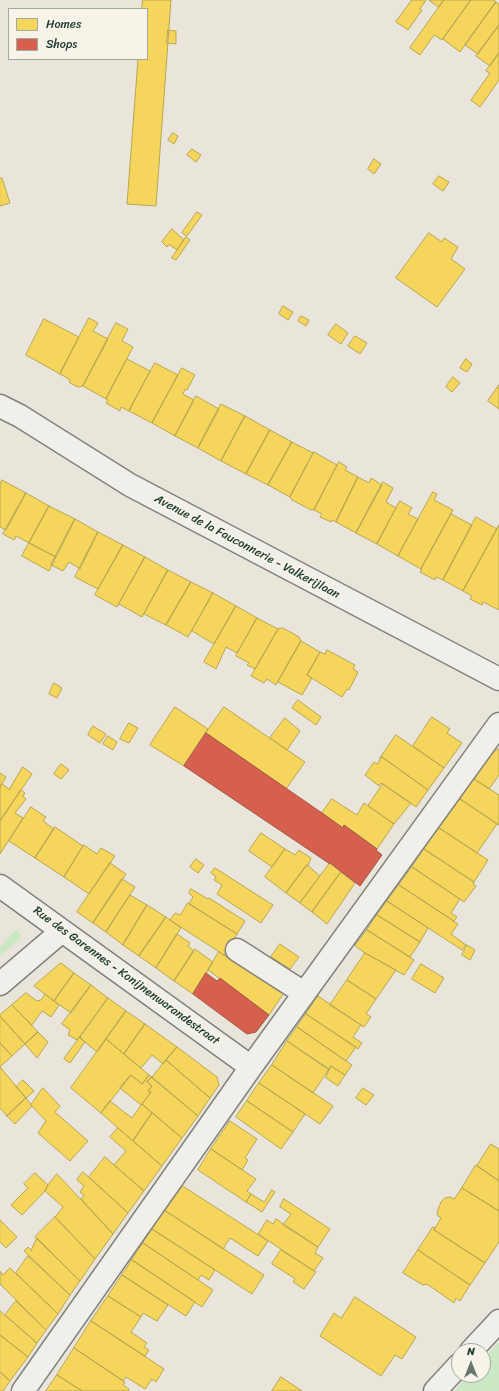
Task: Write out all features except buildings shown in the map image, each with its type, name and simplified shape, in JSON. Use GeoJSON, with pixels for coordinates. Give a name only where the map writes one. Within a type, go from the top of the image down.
{"type":"FeatureCollection","features":[{"type":"Feature","properties":{"kind":"street","name":"Avenue de la Fauconnerie - Valkerijlaan"},"geometry":{"type":"LineString","coordinates":[[0,406],[20,416],[130,485],[499,679]]}},
{"type":"Feature","properties":{"kind":"street"},"geometry":{"type":"LineString","coordinates":[[24,1391],[251,1067],[499,724]]}},
{"type":"Feature","properties":{"kind":"street","name":"Rue des Garennes - Konijnenwarandestraat"},"geometry":{"type":"LineString","coordinates":[[0,886],[251,1067]]}},
{"type":"Feature","properties":{"kind":"street"},"geometry":{"type":"LineString","coordinates":[[0,984],[62,930]]}},
{"type":"Feature","properties":{"kind":"street"},"geometry":{"type":"LineString","coordinates":[[237,950],[304,994]]}},
{"type":"Feature","properties":{"kind":"street"},"geometry":{"type":"LineString","coordinates":[[478,1343],[499,1321]]}},
{"type":"Feature","properties":{"kind":"street"},"geometry":{"type":"LineString","coordinates":[[435,1391],[451,1374]]}},
{"type":"Feature","properties":{"kind":"green space"},"geometry":{"type":"Polygon","coordinates":[[[16,929],[21,935],[20,939],[0,956],[0,947],[16,929]]]}},
{"type":"Feature","properties":{"kind":"green space"},"geometry":{"type":"Polygon","coordinates":[[[499,1342],[499,1391],[455,1391],[462,1383],[491,1383],[491,1350],[499,1342]]]}}]}
